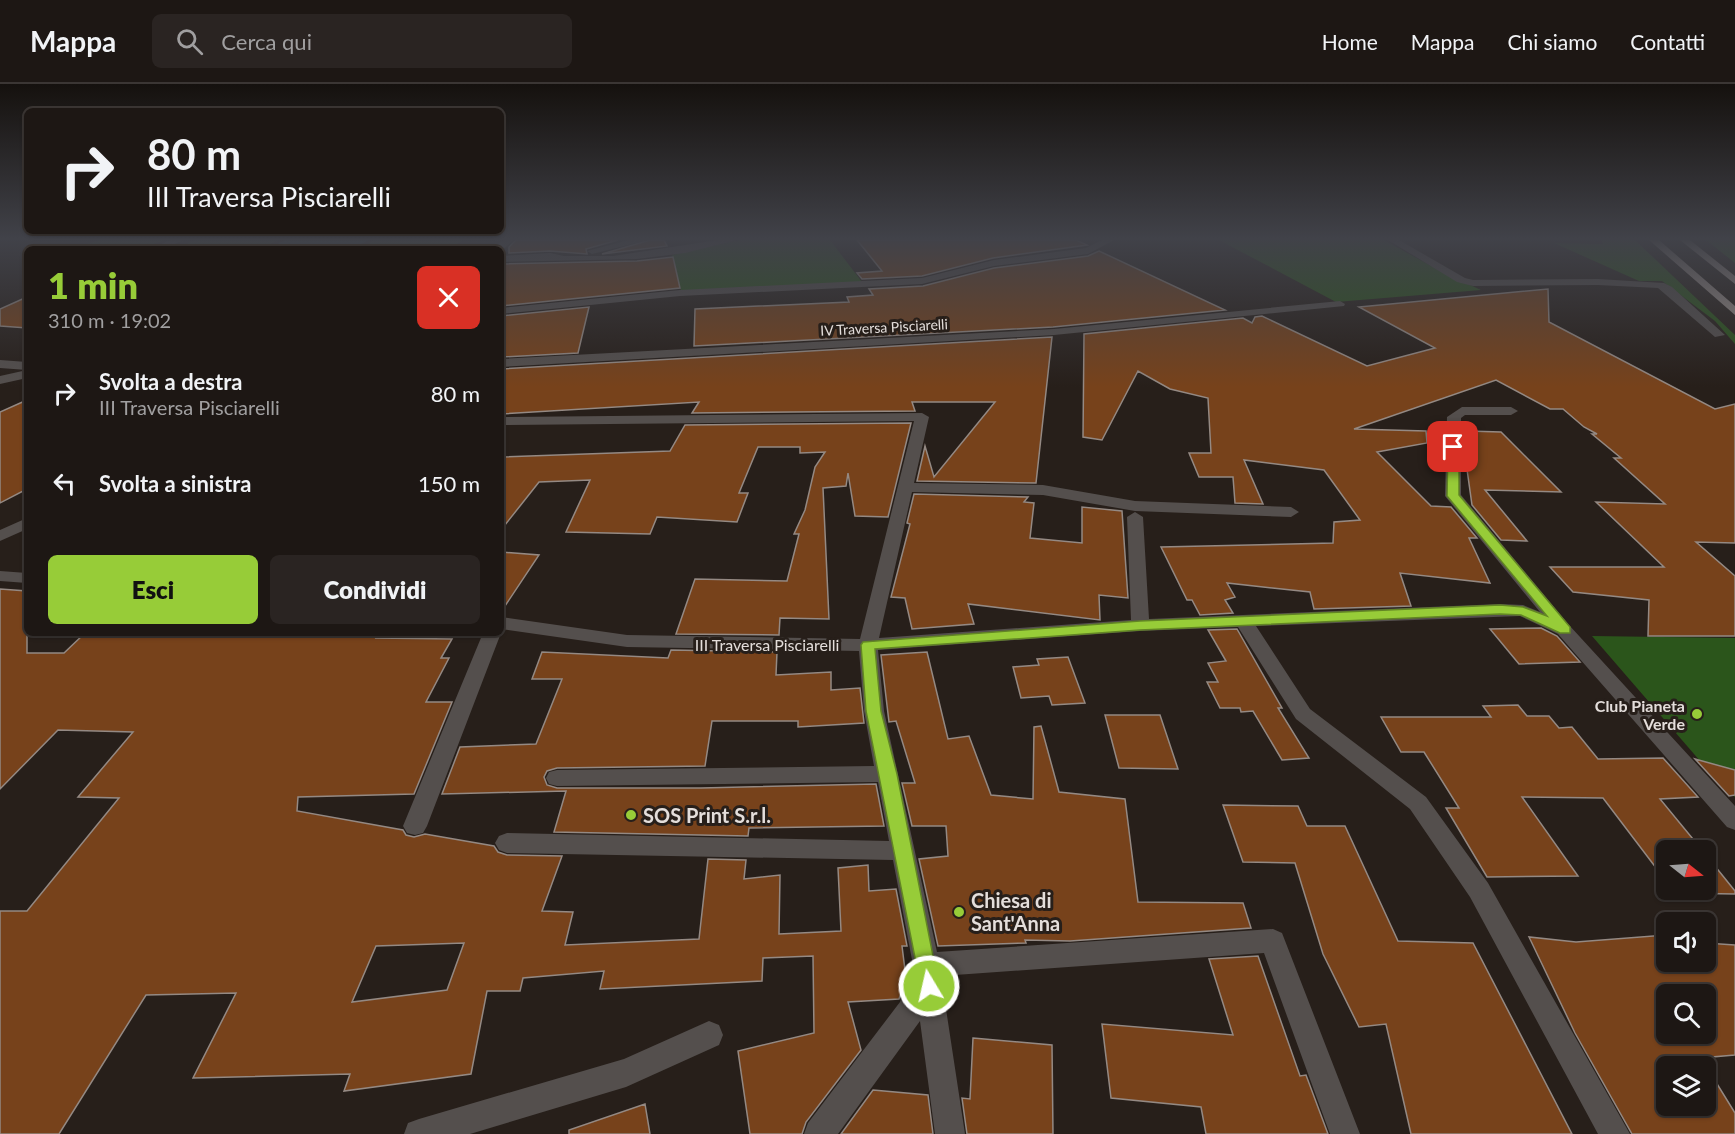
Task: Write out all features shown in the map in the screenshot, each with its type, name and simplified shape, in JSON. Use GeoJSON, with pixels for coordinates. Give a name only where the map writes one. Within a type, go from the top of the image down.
{"type":"FeatureCollection","features":[{"type":"Feature","properties":{"kind":"highway"},"geometry":{"type":"LineString","coordinates":[[1709,289],[1735,312]]}},
{"type":"Feature","properties":{"kind":"street"},"geometry":{"type":"LineString","coordinates":[[504,311],[680,293],[761,289]]}},
{"type":"Feature","properties":{"kind":"street"},"geometry":{"type":"LineString","coordinates":[[1668,289],[1719,335]]}},
{"type":"Feature","properties":{"kind":"street","name":"IV Traversa Pisciarelli"},"geometry":{"type":"LineString","coordinates":[[504,363],[1054,332],[1340,304]]}},
{"type":"Feature","properties":{"kind":"street"},"geometry":{"type":"LineString","coordinates":[[0,364],[24,366]]}},
{"type":"Feature","properties":{"kind":"street"},"geometry":{"type":"LineString","coordinates":[[0,380],[24,375]]}},
{"type":"Feature","properties":{"kind":"street"},"geometry":{"type":"LineString","coordinates":[[1510,411],[1461,411],[1454,417],[1453,496],[1565,630]]}},
{"type":"Feature","properties":{"kind":"street"},"geometry":{"type":"LineString","coordinates":[[504,421],[921,417],[868,645],[874,711],[889,774],[902,851],[926,965],[950,1134]]}},
{"type":"Feature","properties":{"kind":"street"},"geometry":{"type":"LineString","coordinates":[[905,487],[1043,490],[1135,506],[1291,512]]}},
{"type":"Feature","properties":{"kind":"street"},"geometry":{"type":"LineString","coordinates":[[1135,517],[1140,625]]}},
{"type":"Feature","properties":{"kind":"street"},"geometry":{"type":"LineString","coordinates":[[0,536],[24,524]]}},
{"type":"Feature","properties":{"kind":"street"},"geometry":{"type":"LineString","coordinates":[[0,576],[24,578]]}},
{"type":"Feature","properties":{"kind":"street","name":"III Traversa Pisciarelli"},"geometry":{"type":"LineString","coordinates":[[504,623],[627,641],[868,645],[1140,625],[1500,609],[1523,611],[1565,630],[1735,821]]}},
{"type":"Feature","properties":{"kind":"street"},"geometry":{"type":"LineString","coordinates":[[1244,621],[1303,714],[1418,803],[1479,891],[1615,1134]]}},
{"type":"Feature","properties":{"kind":"street"},"geometry":{"type":"LineString","coordinates":[[415,826],[491,636]]}},
{"type":"Feature","properties":{"kind":"street"},"geometry":{"type":"LineString","coordinates":[[557,778],[889,774]]}},
{"type":"Feature","properties":{"kind":"street"},"geometry":{"type":"LineString","coordinates":[[507,843],[902,851]]}},
{"type":"Feature","properties":{"kind":"street"},"geometry":{"type":"LineString","coordinates":[[926,965],[1273,941],[1345,1134]]}},
{"type":"Feature","properties":{"kind":"street"},"geometry":{"type":"LineString","coordinates":[[819,1134],[912,1009],[926,965]]}},
{"type":"Feature","properties":{"kind":"street"},"geometry":{"type":"LineString","coordinates":[[419,1134],[626,1073],[709,1035]]}},
{"type":"Feature","properties":{"kind":"green space"},"geometry":{"type":"Polygon","coordinates":[[[680,289],[721,289],[681,291],[680,289]]]}},
{"type":"Feature","properties":{"kind":"green space"},"geometry":{"type":"Polygon","coordinates":[[[1311,289],[1481,290],[1336,302],[1311,289]]]}},
{"type":"Feature","properties":{"kind":"green space"},"geometry":{"type":"Polygon","coordinates":[[[1673,289],[1687,289],[1735,335],[1735,344],[1715,321],[1673,289]]]}},
{"type":"Feature","properties":{"kind":"green space","name":"Club Pianeta Verde"},"geometry":{"type":"Polygon","coordinates":[[[1592,636],[1735,638],[1735,797],[1726,791],[1592,636]]]}},
{"type":"Feature","properties":{"kind":"building"},"geometry":{"type":"Polygon","coordinates":[[[504,289],[670,289],[504,306],[504,289]]]}},
{"type":"Feature","properties":{"kind":"building"},"geometry":{"type":"Polygon","coordinates":[[[869,289],[1180,289],[1225,310],[1053,327],[694,346],[695,309],[849,302],[847,297],[873,295],[869,289]]]}},
{"type":"Feature","properties":{"kind":"building"},"geometry":{"type":"Polygon","coordinates":[[[1548,289],[1549,322],[1715,409],[1735,404],[1735,543],[1696,542],[1735,576],[1735,636],[1648,636],[1649,600],[1573,592],[1550,567],[1664,567],[1596,502],[1665,504],[1614,458],[1621,458],[1592,434],[1597,434],[1584,427],[1563,409],[1550,409],[1496,380],[1354,429],[1426,431],[1427,443],[1377,452],[1431,506],[1451,507],[1477,538],[1469,538],[1490,583],[1400,573],[1411,606],[1314,609],[1310,592],[1227,583],[1235,597],[1225,600],[1233,613],[1200,615],[1192,600],[1187,600],[1161,547],[1333,543],[1334,522],[1360,520],[1324,470],[1244,460],[1263,504],[1235,503],[1233,477],[1199,477],[1189,453],[1211,453],[1208,398],[1170,389],[1138,371],[1102,440],[1083,437],[1084,334],[1243,318],[1252,323],[1255,317],[1262,316],[1367,366],[1435,348],[1359,307],[1548,289]]]}},
{"type":"Feature","properties":{"kind":"building"},"geometry":{"type":"Polygon","coordinates":[[[24,298],[24,328],[0,326],[0,309],[24,298]]]}},
{"type":"Feature","properties":{"kind":"building"},"geometry":{"type":"Polygon","coordinates":[[[589,307],[578,353],[504,357],[504,316],[589,307]]]}},
{"type":"Feature","properties":{"kind":"building"},"geometry":{"type":"Polygon","coordinates":[[[1052,337],[1036,483],[917,481],[925,446],[934,477],[995,402],[912,402],[915,411],[692,413],[699,402],[504,414],[504,369],[1052,337]]]}},
{"type":"Feature","properties":{"kind":"building"},"geometry":{"type":"Polygon","coordinates":[[[24,401],[24,491],[0,503],[0,412],[24,401]]]}},
{"type":"Feature","properties":{"kind":"building"},"geometry":{"type":"Polygon","coordinates":[[[911,423],[888,517],[855,516],[848,473],[846,486],[823,488],[829,619],[780,618],[779,635],[676,634],[695,579],[787,581],[799,534],[794,534],[805,510],[815,467],[825,452],[800,453],[800,447],[758,447],[739,493],[748,493],[737,522],[657,517],[650,534],[566,532],[590,480],[539,482],[504,526],[504,457],[670,451],[685,425],[911,423]]]}},
{"type":"Feature","properties":{"kind":"building"},"geometry":{"type":"Polygon","coordinates":[[[1467,431],[1501,432],[1561,492],[1485,490],[1527,541],[1501,540],[1472,505],[1465,455],[1467,431]]]}},
{"type":"Feature","properties":{"kind":"building"},"geometry":{"type":"Polygon","coordinates":[[[914,494],[1028,497],[1024,502],[1034,503],[1030,538],[1082,543],[1082,507],[1122,511],[1128,598],[1099,595],[1100,620],[968,604],[974,624],[912,629],[905,598],[891,597],[910,524],[907,523],[914,494]]]}},
{"type":"Feature","properties":{"kind":"building"},"geometry":{"type":"Polygon","coordinates":[[[504,552],[539,555],[504,608],[504,552]]]}},
{"type":"Feature","properties":{"kind":"building"},"geometry":{"type":"Polygon","coordinates":[[[0,589],[24,591],[24,636],[27,636],[27,653],[64,653],[82,636],[377,636],[376,638],[452,639],[441,658],[449,658],[426,702],[452,702],[414,794],[298,797],[297,811],[403,830],[406,835],[414,837],[425,834],[494,846],[498,852],[507,855],[562,856],[542,911],[573,912],[565,945],[699,939],[708,859],[746,860],[744,879],[780,875],[779,934],[841,931],[838,868],[868,865],[869,891],[896,889],[907,946],[902,946],[906,978],[899,999],[848,1002],[861,1050],[806,1122],[802,1134],[750,1134],[738,1051],[814,1033],[813,956],[763,958],[762,981],[600,989],[604,971],[523,978],[520,991],[487,991],[471,1074],[344,1091],[350,1074],[193,1078],[236,993],[146,995],[59,1134],[0,1134],[0,911],[27,911],[119,798],[78,797],[133,732],[58,730],[0,789],[0,589]],[[464,943],[376,946],[352,1002],[447,990],[464,943]]]}},
{"type":"Feature","properties":{"kind":"building"},"geometry":{"type":"Polygon","coordinates":[[[1541,628],[1557,636],[1580,662],[1519,664],[1490,629],[1541,628]]]}},
{"type":"Feature","properties":{"kind":"building"},"geometry":{"type":"Polygon","coordinates":[[[1237,629],[1282,708],[1278,708],[1309,758],[1282,760],[1253,711],[1241,712],[1240,708],[1220,708],[1207,682],[1218,682],[1208,663],[1226,661],[1208,630],[1237,629]]]}},
{"type":"Feature","properties":{"kind":"building"},"geometry":{"type":"Polygon","coordinates":[[[671,650],[777,652],[776,675],[831,672],[831,690],[860,688],[864,723],[798,727],[798,721],[712,721],[705,766],[557,768],[547,771],[544,777],[547,785],[557,788],[701,788],[876,784],[884,826],[749,828],[748,836],[554,832],[566,791],[442,794],[460,747],[536,744],[562,679],[532,679],[542,652],[668,658],[671,650]]]}},
{"type":"Feature","properties":{"kind":"building"},"geometry":{"type":"Polygon","coordinates":[[[927,652],[948,739],[969,736],[991,795],[1033,799],[1034,727],[1041,726],[1059,792],[1125,799],[1138,902],[1243,903],[1251,928],[1070,941],[1025,940],[1026,943],[938,946],[919,859],[948,856],[946,826],[912,826],[902,783],[915,783],[896,721],[889,722],[881,655],[927,652]]]}},
{"type":"Feature","properties":{"kind":"building"},"geometry":{"type":"Polygon","coordinates":[[[1068,657],[1085,703],[1052,705],[1049,696],[1021,698],[1013,667],[1039,665],[1037,659],[1068,657]]]}},
{"type":"Feature","properties":{"kind":"building"},"geometry":{"type":"Polygon","coordinates":[[[1518,705],[1527,716],[1549,716],[1559,728],[1572,727],[1598,759],[1663,758],[1698,797],[1660,799],[1694,840],[1656,840],[1656,868],[1603,798],[1522,797],[1578,876],[1487,877],[1446,808],[1459,808],[1424,752],[1401,752],[1381,717],[1491,717],[1483,706],[1518,705]]]}},
{"type":"Feature","properties":{"kind":"building"},"geometry":{"type":"Polygon","coordinates":[[[1105,715],[1160,715],[1178,769],[1119,768],[1105,715]]]}},
{"type":"Feature","properties":{"kind":"building"},"geometry":{"type":"Polygon","coordinates":[[[1695,759],[1735,770],[1735,795],[1729,796],[1695,759]]]}},
{"type":"Feature","properties":{"kind":"building"},"geometry":{"type":"Polygon","coordinates":[[[1223,805],[1298,806],[1307,826],[1345,826],[1398,941],[1473,943],[1572,1134],[1411,1134],[1386,1024],[1359,1027],[1323,954],[1295,863],[1243,862],[1223,805]]]}},
{"type":"Feature","properties":{"kind":"building"},"geometry":{"type":"Polygon","coordinates":[[[1716,867],[1735,891],[1735,894],[1716,894],[1716,867]]]}},
{"type":"Feature","properties":{"kind":"building"},"geometry":{"type":"Polygon","coordinates":[[[1656,936],[1656,972],[1716,972],[1716,944],[1735,945],[1735,1055],[1656,1056],[1656,1116],[1716,1116],[1716,1082],[1735,1113],[1735,1134],[1632,1134],[1575,1033],[1529,937],[1576,942],[1656,936]]]}},
{"type":"Feature","properties":{"kind":"building"},"geometry":{"type":"Polygon","coordinates":[[[1258,956],[1300,1076],[1306,1075],[1328,1134],[1206,1134],[1201,1107],[1111,1098],[1102,1024],[1233,1035],[1209,959],[1258,956]]]}},
{"type":"Feature","properties":{"kind":"building"},"geometry":{"type":"Polygon","coordinates":[[[973,1038],[1052,1045],[1053,1134],[967,1134],[962,1098],[970,1099],[973,1038]]]}},
{"type":"Feature","properties":{"kind":"building"},"geometry":{"type":"Polygon","coordinates":[[[873,1090],[928,1095],[933,1134],[841,1134],[873,1090]]]}},
{"type":"Feature","properties":{"kind":"building"},"geometry":{"type":"Polygon","coordinates":[[[645,1104],[650,1134],[569,1134],[569,1130],[645,1104]]]}},
{"type":"Feature","properties":{"kind":"place","name":"Club Pianeta Verde"},"geometry":{"type":"Point","coordinates":[1697,714]}},
{"type":"Feature","properties":{"kind":"place","name":"SOS Print S.r.l."},"geometry":{"type":"Point","coordinates":[631,815]}},
{"type":"Feature","properties":{"kind":"place","name":"Chiesa di Sant'Anna"},"geometry":{"type":"Point","coordinates":[959,912]}},
{"type":"Feature","properties":{"kind":"route"},"geometry":{"type":"LineString","coordinates":[[929,986],[889,774],[874,711],[868,645],[1140,625],[1500,609],[1523,611],[1565,630],[1453,496],[1453,447]]}}]}
